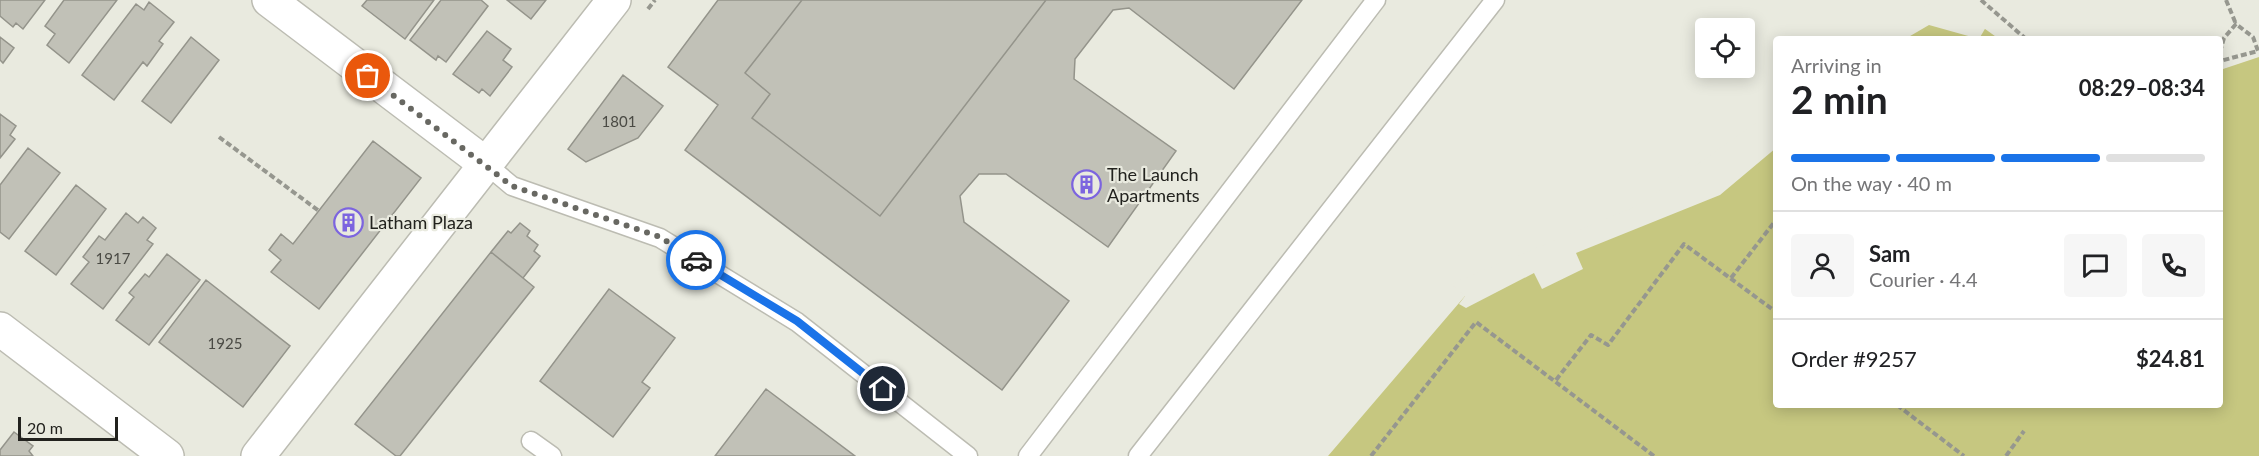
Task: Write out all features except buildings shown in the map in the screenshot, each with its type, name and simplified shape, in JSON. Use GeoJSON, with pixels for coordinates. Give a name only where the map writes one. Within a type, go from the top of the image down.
{"type":"FeatureCollection","features":[{"type":"Feature","properties":{"kind":"street"},"geometry":{"type":"LineString","coordinates":[[269,0],[487,165]]}},
{"type":"Feature","properties":{"kind":"street"},"geometry":{"type":"LineString","coordinates":[[258,456],[614,0]]}},
{"type":"Feature","properties":{"kind":"street"},"geometry":{"type":"LineString","coordinates":[[0,329],[167,456]]}},
{"type":"Feature","properties":{"kind":"lane"},"geometry":{"type":"LineString","coordinates":[[1028,456],[1376,0]]}},
{"type":"Feature","properties":{"kind":"lane"},"geometry":{"type":"LineString","coordinates":[[1138,456],[1495,0]]}},
{"type":"Feature","properties":{"kind":"lane"},"geometry":{"type":"LineString","coordinates":[[487,165],[512,186],[660,237],[797,321],[968,456]]}},
{"type":"Feature","properties":{"kind":"lane"},"geometry":{"type":"LineString","coordinates":[[531,441],[552,456]]}},
{"type":"Feature","properties":{"kind":"path"},"geometry":{"type":"LineString","coordinates":[[1981,0],[2023,36]]}},
{"type":"Feature","properties":{"kind":"path"},"geometry":{"type":"LineString","coordinates":[[2223,61],[2259,51],[2253,37],[2236,24],[2226,0]]}},
{"type":"Feature","properties":{"kind":"path"},"geometry":{"type":"LineString","coordinates":[[2223,42],[2236,24]]}},
{"type":"Feature","properties":{"kind":"path"},"geometry":{"type":"LineString","coordinates":[[219,137],[318,211]]}},
{"type":"Feature","properties":{"kind":"path"},"geometry":{"type":"LineString","coordinates":[[1731,278],[1773,224]]}},
{"type":"Feature","properties":{"kind":"path"},"geometry":{"type":"LineString","coordinates":[[1556,380],[1591,335],[1608,345],[1684,244],[1773,310]]}},
{"type":"Feature","properties":{"kind":"path"},"geometry":{"type":"LineString","coordinates":[[1371,456],[1476,322],[1654,456]]}},
{"type":"Feature","properties":{"kind":"path"},"geometry":{"type":"LineString","coordinates":[[1901,408],[1964,456]]}},
{"type":"Feature","properties":{"kind":"path"},"geometry":{"type":"LineString","coordinates":[[2006,456],[2024,431]]}},
{"type":"Feature","properties":{"kind":"shaded area"},"geometry":{"type":"Polygon","coordinates":[[[1945,0],[1995,36],[1885,36],[1945,0]]]}},
{"type":"Feature","properties":{"kind":"shaded area"},"geometry":{"type":"Polygon","coordinates":[[[2259,57],[2259,456],[1328,456],[1465,296],[1640,208],[1773,114],[1773,408],[2223,408],[2223,69],[2259,57]]]}},
{"type":"Feature","properties":{"kind":"pier"},"geometry":{"type":"Polygon","coordinates":[[[1939,0],[1950,0],[1986,27],[1981,36],[1968,36],[1929,25],[1910,36],[1881,36],[1916,11],[1939,0]]]}},
{"type":"Feature","properties":{"kind":"pier"},"geometry":{"type":"Polygon","coordinates":[[[1773,111],[1773,151],[1720,195],[1576,253],[1583,269],[1542,289],[1534,273],[1466,308],[1459,304],[1465,296],[1451,284],[1639,205],[1773,111]]]}},
{"type":"Feature","properties":{"kind":"way so far"},"geometry":{"type":"LineString","coordinates":[[368,76],[512,186],[660,237],[696,260]]}},
{"type":"Feature","properties":{"kind":"place","name":"The Launch Apartments"},"geometry":{"type":"Point","coordinates":[1086,185]}},
{"type":"Feature","properties":{"kind":"place","name":"Latham Plaza"},"geometry":{"type":"Point","coordinates":[348,223]}},
{"type":"Feature","properties":{"kind":"route"},"geometry":{"type":"LineString","coordinates":[[696,260],[797,321],[883,389]]}}]}
